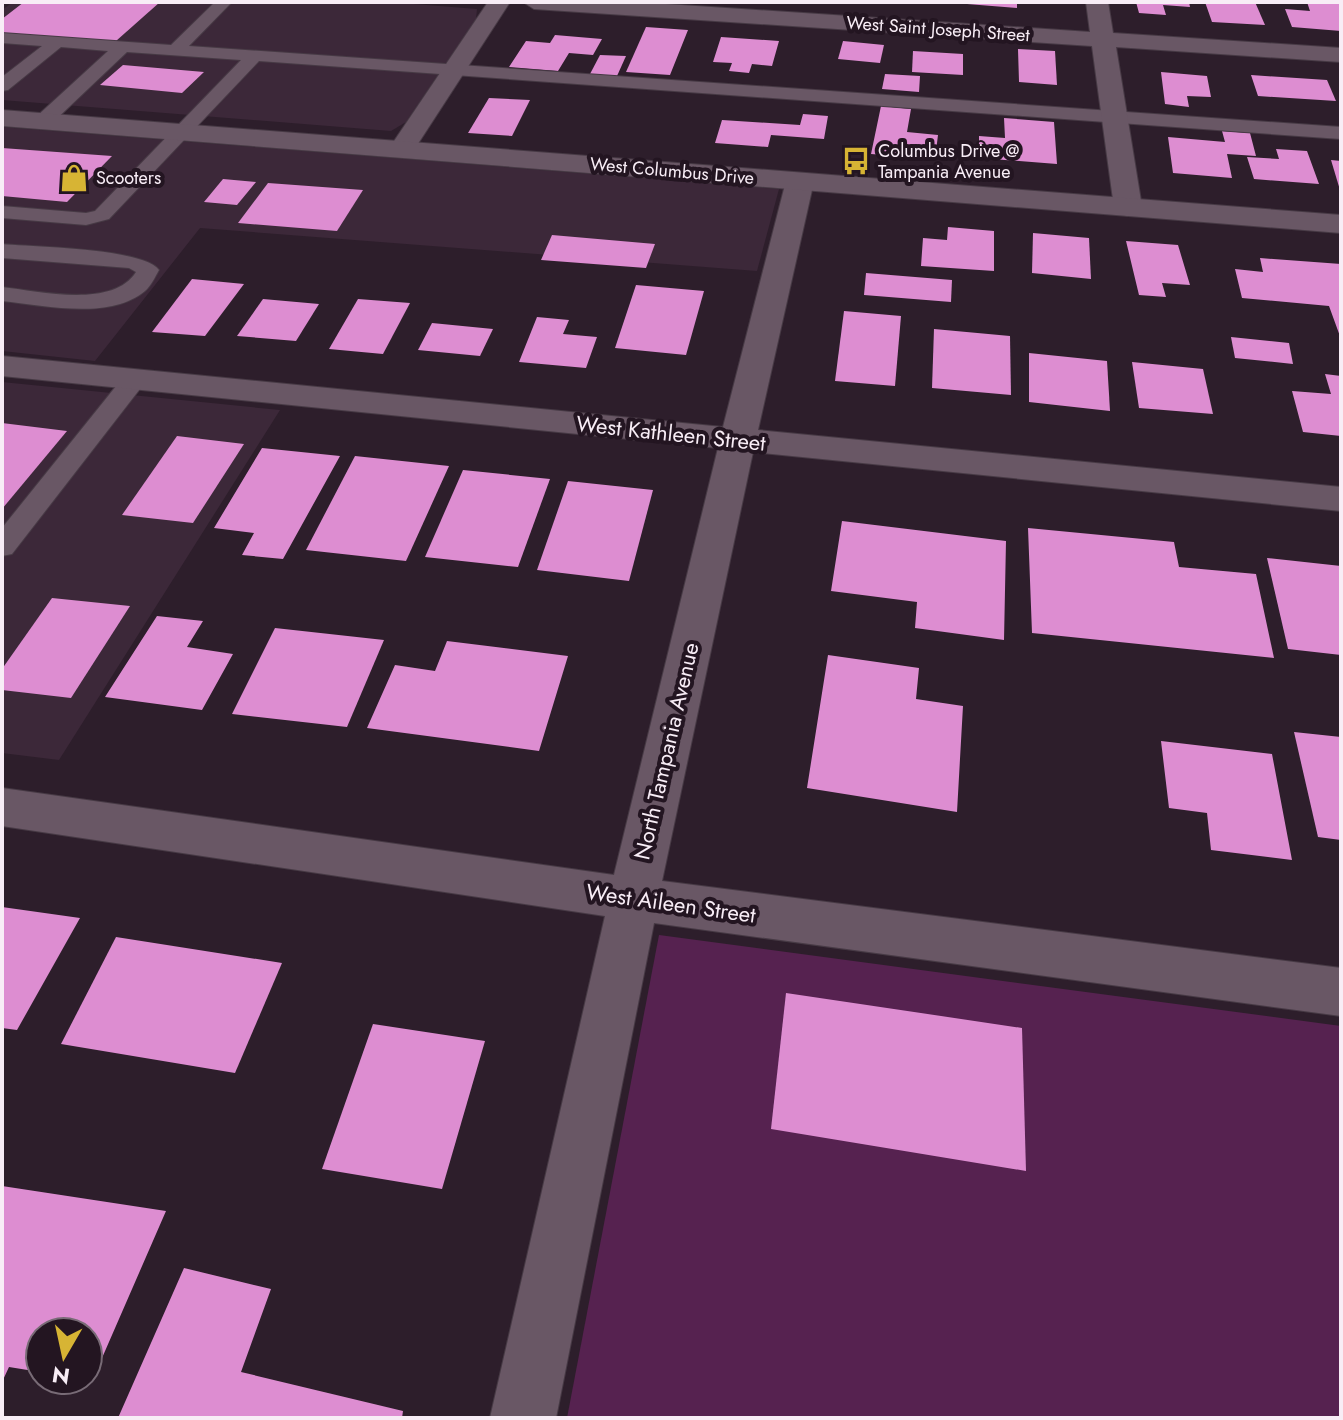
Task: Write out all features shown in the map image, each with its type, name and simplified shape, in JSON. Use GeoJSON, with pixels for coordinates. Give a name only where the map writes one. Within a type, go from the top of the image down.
{"type":"FeatureCollection","features":[{"type":"Feature","properties":{"kind":"street"},"geometry":{"type":"LineString","coordinates":[[401,150],[499,2]]}},
{"type":"Feature","properties":{"kind":"street","name":"West Saint Joseph Street"},"geometry":{"type":"LineString","coordinates":[[534,2],[1341,55]]}},
{"type":"Feature","properties":{"kind":"street"},"geometry":{"type":"LineString","coordinates":[[1097,2],[1128,207]]}},
{"type":"Feature","properties":{"kind":"street","name":"West Columbus Drive"},"geometry":{"type":"LineString","coordinates":[[2,118],[1341,224]]}},
{"type":"Feature","properties":{"kind":"street","name":"North Tampania Avenue"},"geometry":{"type":"LineString","coordinates":[[523,1418],[633,899],[736,439],[800,181]]}},
{"type":"Feature","properties":{"kind":"street","name":"West Kathleen Street"},"geometry":{"type":"LineString","coordinates":[[2,366],[1341,499]]}},
{"type":"Feature","properties":{"kind":"street","name":"West Aileen Street"},"geometry":{"type":"LineString","coordinates":[[2,807],[633,899],[1341,992]]}},
{"type":"Feature","properties":{"kind":"lane"},"geometry":{"type":"LineString","coordinates":[[174,51],[224,2]]}},
{"type":"Feature","properties":{"kind":"lane"},"geometry":{"type":"LineString","coordinates":[[2,38],[1341,133]]}},
{"type":"Feature","properties":{"kind":"lane"},"geometry":{"type":"LineString","coordinates":[[2,86],[57,42]]}},
{"type":"Feature","properties":{"kind":"lane"},"geometry":{"type":"LineString","coordinates":[[43,121],[122,47]]}},
{"type":"Feature","properties":{"kind":"lane"},"geometry":{"type":"LineString","coordinates":[[2,212],[86,219],[102,215],[255,56]]}},
{"type":"Feature","properties":{"kind":"lane"},"geometry":{"type":"LineString","coordinates":[[2,251],[134,262],[148,270],[144,280],[133,291],[96,301],[2,294]]}},
{"type":"Feature","properties":{"kind":"lane"},"geometry":{"type":"LineString","coordinates":[[2,547],[134,380]]}},
{"type":"Feature","properties":{"kind":"shaded area"},"geometry":{"type":"Polygon","coordinates":[[[13,2],[389,2],[477,9],[476,19],[406,122],[391,131],[2,100],[2,10],[13,2]]]}},
{"type":"Feature","properties":{"kind":"shaded area"},"geometry":{"type":"Polygon","coordinates":[[[2,127],[779,189],[757,271],[200,228],[95,361],[2,351],[2,127]]]}},
{"type":"Feature","properties":{"kind":"shaded area"},"geometry":{"type":"Polygon","coordinates":[[[2,382],[280,410],[59,760],[2,753],[2,382]]]}},
{"type":"Feature","properties":{"kind":"shaded area"},"geometry":{"type":"Polygon","coordinates":[[[659,935],[1341,1026],[1341,1418],[567,1418],[659,935]]]}},
{"type":"Feature","properties":{"kind":"building"},"geometry":{"type":"Polygon","coordinates":[[[24,2],[160,2],[116,41],[2,33],[2,19],[24,2]]]}},
{"type":"Feature","properties":{"kind":"building"},"geometry":{"type":"Polygon","coordinates":[[[1017,2],[1017,8],[967,4],[1017,2]]]}},
{"type":"Feature","properties":{"kind":"building"},"geometry":{"type":"Polygon","coordinates":[[[1136,2],[1189,2],[1190,7],[1163,5],[1166,15],[1139,13],[1136,2]]]}},
{"type":"Feature","properties":{"kind":"building"},"geometry":{"type":"Polygon","coordinates":[[[1205,2],[1255,2],[1265,25],[1212,22],[1205,2]]]}},
{"type":"Feature","properties":{"kind":"building"},"geometry":{"type":"Polygon","coordinates":[[[1307,2],[1341,4],[1341,31],[1292,27],[1285,9],[1310,11],[1307,2]]]}},
{"type":"Feature","properties":{"kind":"building"},"geometry":{"type":"Polygon","coordinates":[[[646,27],[688,30],[670,75],[626,72],[646,27]]]}},
{"type":"Feature","properties":{"kind":"building"},"geometry":{"type":"Polygon","coordinates":[[[555,35],[602,39],[593,55],[569,53],[558,71],[509,67],[526,41],[550,43],[555,35]]]}},
{"type":"Feature","properties":{"kind":"building"},"geometry":{"type":"Polygon","coordinates":[[[721,37],[779,41],[772,66],[752,64],[749,73],[729,71],[732,63],[713,62],[721,37]]]}},
{"type":"Feature","properties":{"kind":"building"},"geometry":{"type":"Polygon","coordinates":[[[843,41],[884,45],[880,63],[838,59],[843,41]]]}},
{"type":"Feature","properties":{"kind":"building"},"geometry":{"type":"Polygon","coordinates":[[[1018,49],[1055,51],[1057,85],[1019,82],[1018,49]]]}},
{"type":"Feature","properties":{"kind":"building"},"geometry":{"type":"Polygon","coordinates":[[[913,51],[963,54],[963,75],[912,72],[913,51]]]}},
{"type":"Feature","properties":{"kind":"building"},"geometry":{"type":"Polygon","coordinates":[[[600,55],[626,56],[617,76],[590,74],[600,55]]]}},
{"type":"Feature","properties":{"kind":"building"},"geometry":{"type":"Polygon","coordinates":[[[123,65],[204,72],[182,93],[100,85],[123,65]]]}},
{"type":"Feature","properties":{"kind":"building"},"geometry":{"type":"Polygon","coordinates":[[[1161,72],[1207,76],[1211,97],[1187,96],[1189,107],[1165,104],[1161,72]]]}},
{"type":"Feature","properties":{"kind":"building"},"geometry":{"type":"Polygon","coordinates":[[[885,74],[920,76],[919,92],[882,89],[885,74]]]}},
{"type":"Feature","properties":{"kind":"building"},"geometry":{"type":"Polygon","coordinates":[[[1251,75],[1327,80],[1336,101],[1258,96],[1251,75]]]}},
{"type":"Feature","properties":{"kind":"building"},"geometry":{"type":"Polygon","coordinates":[[[489,98],[530,100],[512,136],[468,133],[489,98]]]}},
{"type":"Feature","properties":{"kind":"building"},"geometry":{"type":"Polygon","coordinates":[[[881,106],[911,109],[907,132],[938,135],[935,159],[871,154],[881,106]]]}},
{"type":"Feature","properties":{"kind":"building"},"geometry":{"type":"Polygon","coordinates":[[[803,114],[828,116],[824,139],[771,135],[768,147],[715,143],[722,120],[800,125],[803,114]]]}},
{"type":"Feature","properties":{"kind":"building"},"geometry":{"type":"Polygon","coordinates":[[[1004,118],[1054,122],[1057,164],[979,158],[979,136],[1005,138],[1004,118]]]}},
{"type":"Feature","properties":{"kind":"building"},"geometry":{"type":"Polygon","coordinates":[[[1222,131],[1250,133],[1256,156],[1227,154],[1232,178],[1173,173],[1168,137],[1225,142],[1222,131]]]}},
{"type":"Feature","properties":{"kind":"building"},"geometry":{"type":"Polygon","coordinates":[[[2,148],[112,156],[67,202],[2,196],[2,148]]]}},
{"type":"Feature","properties":{"kind":"building"},"geometry":{"type":"Polygon","coordinates":[[[1276,149],[1307,151],[1319,184],[1254,179],[1247,157],[1279,159],[1276,149]]]}},
{"type":"Feature","properties":{"kind":"building"},"geometry":{"type":"Polygon","coordinates":[[[1331,160],[1341,161],[1340,190],[1331,160]]]}},
{"type":"Feature","properties":{"kind":"building"},"geometry":{"type":"Polygon","coordinates":[[[223,179],[256,182],[237,205],[204,202],[223,179]]]}},
{"type":"Feature","properties":{"kind":"building"},"geometry":{"type":"Polygon","coordinates":[[[268,183],[363,190],[337,231],[238,223],[268,183]]]}},
{"type":"Feature","properties":{"kind":"building"},"geometry":{"type":"Polygon","coordinates":[[[948,227],[994,231],[994,271],[921,266],[923,238],[947,240],[948,227]]]}},
{"type":"Feature","properties":{"kind":"building"},"geometry":{"type":"Polygon","coordinates":[[[1033,233],[1089,238],[1091,279],[1032,273],[1033,233]]]}},
{"type":"Feature","properties":{"kind":"building"},"geometry":{"type":"Polygon","coordinates":[[[552,235],[655,244],[646,268],[541,260],[552,235]]]}},
{"type":"Feature","properties":{"kind":"building"},"geometry":{"type":"Polygon","coordinates":[[[1126,241],[1178,245],[1190,285],[1162,283],[1166,297],[1139,295],[1126,241]]]}},
{"type":"Feature","properties":{"kind":"building"},"geometry":{"type":"Polygon","coordinates":[[[1260,258],[1341,264],[1341,339],[1329,306],[1242,298],[1235,269],[1263,272],[1260,258]]]}},
{"type":"Feature","properties":{"kind":"building"},"geometry":{"type":"Polygon","coordinates":[[[866,273],[952,280],[951,302],[864,295],[866,273]]]}},
{"type":"Feature","properties":{"kind":"building"},"geometry":{"type":"Polygon","coordinates":[[[192,279],[244,284],[205,336],[152,332],[192,279]]]}},
{"type":"Feature","properties":{"kind":"building"},"geometry":{"type":"Polygon","coordinates":[[[636,285],[704,291],[686,355],[615,348],[636,285]]]}},
{"type":"Feature","properties":{"kind":"building"},"geometry":{"type":"Polygon","coordinates":[[[263,299],[319,304],[296,341],[237,336],[263,299]]]}},
{"type":"Feature","properties":{"kind":"building"},"geometry":{"type":"Polygon","coordinates":[[[358,299],[410,303],[383,354],[329,349],[358,299]]]}},
{"type":"Feature","properties":{"kind":"building"},"geometry":{"type":"Polygon","coordinates":[[[844,311],[901,316],[895,386],[835,381],[844,311]]]}},
{"type":"Feature","properties":{"kind":"building"},"geometry":{"type":"Polygon","coordinates":[[[537,317],[569,320],[563,334],[597,337],[586,368],[519,362],[537,317]]]}},
{"type":"Feature","properties":{"kind":"building"},"geometry":{"type":"Polygon","coordinates":[[[432,323],[493,329],[480,356],[418,350],[432,323]]]}},
{"type":"Feature","properties":{"kind":"building"},"geometry":{"type":"Polygon","coordinates":[[[934,329],[1010,336],[1011,395],[932,388],[934,329]]]}},
{"type":"Feature","properties":{"kind":"building"},"geometry":{"type":"Polygon","coordinates":[[[1231,337],[1289,343],[1293,364],[1235,358],[1231,337]]]}},
{"type":"Feature","properties":{"kind":"building"},"geometry":{"type":"Polygon","coordinates":[[[1029,353],[1107,361],[1110,411],[1029,402],[1029,353]]]}},
{"type":"Feature","properties":{"kind":"building"},"geometry":{"type":"Polygon","coordinates":[[[1132,362],[1203,369],[1213,414],[1139,408],[1132,362]]]}},
{"type":"Feature","properties":{"kind":"building"},"geometry":{"type":"Polygon","coordinates":[[[1325,374],[1341,376],[1341,436],[1303,432],[1292,391],[1331,394],[1325,374]]]}},
{"type":"Feature","properties":{"kind":"building"},"geometry":{"type":"Polygon","coordinates":[[[2,423],[67,431],[2,509],[2,423]]]}},
{"type":"Feature","properties":{"kind":"building"},"geometry":{"type":"Polygon","coordinates":[[[177,436],[244,444],[193,523],[122,515],[177,436]]]}},
{"type":"Feature","properties":{"kind":"building"},"geometry":{"type":"Polygon","coordinates":[[[262,448],[340,456],[283,559],[242,555],[254,533],[214,528],[262,448]]]}},
{"type":"Feature","properties":{"kind":"building"},"geometry":{"type":"Polygon","coordinates":[[[355,456],[449,466],[406,561],[306,550],[355,456]]]}},
{"type":"Feature","properties":{"kind":"building"},"geometry":{"type":"Polygon","coordinates":[[[463,470],[550,479],[518,567],[425,557],[463,470]]]}},
{"type":"Feature","properties":{"kind":"building"},"geometry":{"type":"Polygon","coordinates":[[[568,481],[653,490],[629,581],[537,570],[568,481]]]}},
{"type":"Feature","properties":{"kind":"building"},"geometry":{"type":"Polygon","coordinates":[[[842,521],[1006,541],[1004,640],[915,628],[917,602],[831,591],[842,521]]]}},
{"type":"Feature","properties":{"kind":"building"},"geometry":{"type":"Polygon","coordinates":[[[1028,528],[1174,542],[1179,567],[1256,574],[1274,658],[1032,633],[1028,528]]]}},
{"type":"Feature","properties":{"kind":"building"},"geometry":{"type":"Polygon","coordinates":[[[1267,558],[1341,566],[1341,655],[1288,649],[1267,558]]]}},
{"type":"Feature","properties":{"kind":"building"},"geometry":{"type":"Polygon","coordinates":[[[52,598],[130,606],[71,698],[2,690],[2,669],[52,598]]]}},
{"type":"Feature","properties":{"kind":"building"},"geometry":{"type":"Polygon","coordinates":[[[157,616],[203,621],[187,647],[233,654],[202,710],[105,697],[157,616]]]}},
{"type":"Feature","properties":{"kind":"building"},"geometry":{"type":"Polygon","coordinates":[[[275,628],[384,640],[347,727],[232,714],[275,628]]]}},
{"type":"Feature","properties":{"kind":"building"},"geometry":{"type":"Polygon","coordinates":[[[447,641],[568,656],[539,751],[367,728],[395,665],[435,671],[447,641]]]}},
{"type":"Feature","properties":{"kind":"building"},"geometry":{"type":"Polygon","coordinates":[[[828,655],[919,668],[916,699],[963,706],[957,812],[807,788],[828,655]]]}},
{"type":"Feature","properties":{"kind":"building"},"geometry":{"type":"Polygon","coordinates":[[[1294,732],[1341,737],[1341,840],[1318,837],[1294,732]]]}},
{"type":"Feature","properties":{"kind":"building"},"geometry":{"type":"Polygon","coordinates":[[[1161,741],[1272,754],[1292,860],[1211,850],[1207,813],[1169,808],[1161,741]]]}},
{"type":"Feature","properties":{"kind":"building"},"geometry":{"type":"Polygon","coordinates":[[[2,907],[80,918],[17,1030],[2,1028],[2,907]]]}},
{"type":"Feature","properties":{"kind":"building"},"geometry":{"type":"Polygon","coordinates":[[[116,937],[282,963],[235,1073],[61,1044],[116,937]]]}},
{"type":"Feature","properties":{"kind":"building"},"geometry":{"type":"Polygon","coordinates":[[[786,993],[1022,1028],[1026,1171],[771,1129],[786,993]]]}},
{"type":"Feature","properties":{"kind":"building"},"geometry":{"type":"Polygon","coordinates":[[[373,1024],[485,1041],[442,1189],[322,1169],[373,1024]]]}},
{"type":"Feature","properties":{"kind":"building"},"geometry":{"type":"Polygon","coordinates":[[[2,1186],[166,1211],[104,1353],[104,1316],[24,1316],[24,1369],[9,1367],[2,1382],[2,1186]]]}},
{"type":"Feature","properties":{"kind":"building"},"geometry":{"type":"Polygon","coordinates":[[[184,1268],[271,1289],[241,1372],[403,1411],[402,1418],[118,1418],[184,1268]]]}},
{"type":"Feature","properties":{"kind":"place","name":"Columbus Drive @ Tampania Avenue"},"geometry":{"type":"Point","coordinates":[856,161]}},
{"type":"Feature","properties":{"kind":"place","name":"Scooters"},"geometry":{"type":"Point","coordinates":[74,178]}}]}
